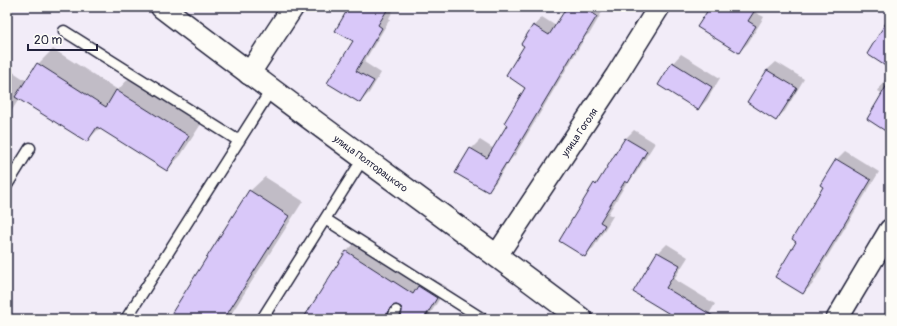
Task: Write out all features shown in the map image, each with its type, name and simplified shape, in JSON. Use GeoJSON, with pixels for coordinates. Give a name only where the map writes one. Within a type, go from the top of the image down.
{"type":"FeatureCollection","features":[{"type":"Feature","properties":{"kind":"street","name":"улица Полторацкого"},"geometry":{"type":"LineString","coordinates":[[162,7],[249,74],[497,255],[581,319]]}},
{"type":"Feature","properties":{"kind":"street"},"geometry":{"type":"LineString","coordinates":[[249,74],[293,7]]}},
{"type":"Feature","properties":{"kind":"street","name":"улица Гоголя"},"geometry":{"type":"LineString","coordinates":[[497,255],[616,76],[659,7]]}},
{"type":"Feature","properties":{"kind":"street"},"geometry":{"type":"LineString","coordinates":[[837,319],[890,230]]}},
{"type":"Feature","properties":{"kind":"lane"},"geometry":{"type":"LineString","coordinates":[[64,31],[239,141]]}},
{"type":"Feature","properties":{"kind":"lane"},"geometry":{"type":"LineString","coordinates":[[126,319],[271,90]]}},
{"type":"Feature","properties":{"kind":"lane"},"geometry":{"type":"LineString","coordinates":[[7,185],[30,148]]}},
{"type":"Feature","properties":{"kind":"lane"},"geometry":{"type":"LineString","coordinates":[[262,319],[364,157]]}},
{"type":"Feature","properties":{"kind":"lane"},"geometry":{"type":"LineString","coordinates":[[325,219],[483,319]]}},
{"type":"Feature","properties":{"kind":"building"},"geometry":{"type":"Polygon","coordinates":[[[349,7],[389,7],[378,25],[382,28],[356,71],[374,81],[360,103],[327,83],[353,41],[335,31],[349,7]]]}},
{"type":"Feature","properties":{"kind":"building"},"geometry":{"type":"Polygon","coordinates":[[[567,7],[583,7],[597,16],[507,164],[506,163],[488,192],[455,173],[470,148],[487,158],[507,125],[504,123],[525,88],[506,75],[524,46],[521,44],[533,25],[549,35],[567,7]]]}},
{"type":"Feature","properties":{"kind":"building"},"geometry":{"type":"Polygon","coordinates":[[[710,7],[757,7],[748,21],[756,26],[739,53],[697,27],[710,7]]]}},
{"type":"Feature","properties":{"kind":"building"},"geometry":{"type":"Polygon","coordinates":[[[890,16],[890,69],[867,54],[890,16]]]}},
{"type":"Feature","properties":{"kind":"building"},"geometry":{"type":"Polygon","coordinates":[[[672,62],[712,87],[698,110],[658,85],[672,62]]]}},
{"type":"Feature","properties":{"kind":"building"},"geometry":{"type":"Polygon","coordinates":[[[37,63],[106,107],[116,90],[189,136],[167,171],[97,127],[87,142],[15,97],[37,63]]]}},
{"type":"Feature","properties":{"kind":"building"},"geometry":{"type":"Polygon","coordinates":[[[767,70],[797,88],[776,121],[747,102],[767,70]]]}},
{"type":"Feature","properties":{"kind":"building"},"geometry":{"type":"Polygon","coordinates":[[[890,80],[890,134],[867,119],[890,80]]]}},
{"type":"Feature","properties":{"kind":"building"},"geometry":{"type":"Polygon","coordinates":[[[625,138],[647,151],[628,183],[625,181],[600,222],[605,225],[585,257],[559,241],[594,183],[596,185],[625,138]]]}},
{"type":"Feature","properties":{"kind":"building"},"geometry":{"type":"Polygon","coordinates":[[[836,159],[871,180],[803,294],[775,277],[796,242],[792,239],[823,187],[820,185],[836,159]]]}},
{"type":"Feature","properties":{"kind":"building"},"geometry":{"type":"Polygon","coordinates":[[[249,190],[289,216],[224,319],[168,319],[249,190]]]}},
{"type":"Feature","properties":{"kind":"building"},"geometry":{"type":"Polygon","coordinates":[[[346,251],[413,294],[418,286],[437,298],[424,319],[399,319],[402,310],[401,307],[396,305],[390,308],[386,319],[303,319],[346,251]]]}},
{"type":"Feature","properties":{"kind":"building"},"geometry":{"type":"Polygon","coordinates":[[[657,252],[680,265],[666,288],[718,319],[678,319],[633,292],[657,252]]]}}]}
